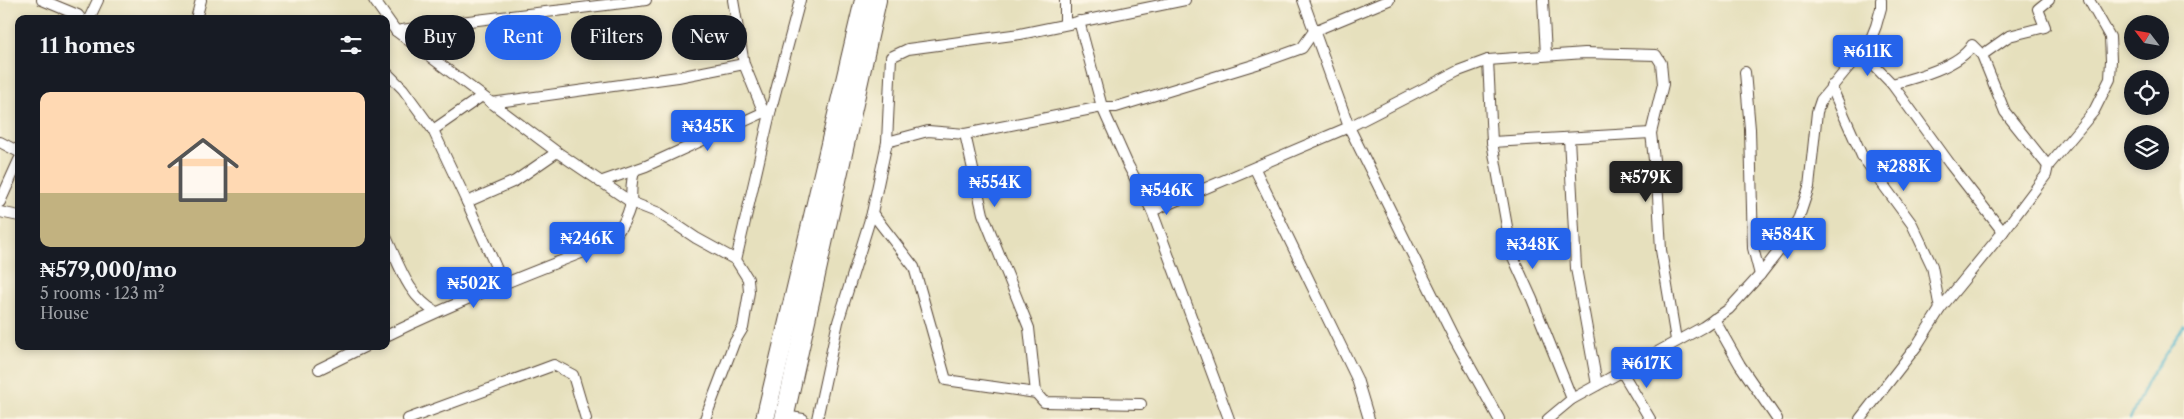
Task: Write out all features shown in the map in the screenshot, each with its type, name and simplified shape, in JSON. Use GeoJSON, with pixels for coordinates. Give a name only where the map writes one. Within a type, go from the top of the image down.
{"type":"FeatureCollection","features":[{"type":"Feature","properties":{"kind":"highway"},"geometry":{"type":"LineString","coordinates":[[765,419],[864,0]]}},
{"type":"Feature","properties":{"kind":"highway"},"geometry":{"type":"LineString","coordinates":[[784,418],[877,0]]}},
{"type":"Feature","properties":{"kind":"street"},"geometry":{"type":"LineString","coordinates":[[42,0],[78,15]]}},
{"type":"Feature","properties":{"kind":"street"},"geometry":{"type":"LineString","coordinates":[[91,15],[98,0]]}},
{"type":"Feature","properties":{"kind":"street"},"geometry":{"type":"LineString","coordinates":[[197,15],[201,0]]}},
{"type":"Feature","properties":{"kind":"street"},"geometry":{"type":"LineString","coordinates":[[374,0],[385,15]]}},
{"type":"Feature","properties":{"kind":"street"},"geometry":{"type":"LineString","coordinates":[[396,31],[481,18],[552,12],[646,0]]}},
{"type":"Feature","properties":{"kind":"street"},"geometry":{"type":"LineString","coordinates":[[732,0],[744,64],[767,111]]}},
{"type":"Feature","properties":{"kind":"street"},"geometry":{"type":"LineString","coordinates":[[736,260],[767,111],[800,0]]}},
{"type":"Feature","properties":{"kind":"street"},"geometry":{"type":"LineString","coordinates":[[1065,0],[1065,24]]}},
{"type":"Feature","properties":{"kind":"street"},"geometry":{"type":"LineString","coordinates":[[817,419],[838,322],[872,213],[887,142],[891,57],[908,49],[1020,34],[1150,4],[1185,0]]}},
{"type":"Feature","properties":{"kind":"street"},"geometry":{"type":"LineString","coordinates":[[1303,0],[1349,127],[1453,336],[1499,419]]}},
{"type":"Feature","properties":{"kind":"street"},"geometry":{"type":"LineString","coordinates":[[887,142],[928,131],[965,134],[1102,107],[1116,107],[1302,48],[1314,31],[1389,0]]}},
{"type":"Feature","properties":{"kind":"street"},"geometry":{"type":"LineString","coordinates":[[1543,0],[1546,54]]}},
{"type":"Feature","properties":{"kind":"street"},"geometry":{"type":"LineString","coordinates":[[1548,419],[1572,399],[1714,320],[1729,309],[1760,275],[1785,243],[1799,217],[1809,187],[1817,112],[1822,100],[1831,86],[1862,53],[1876,26],[1882,8],[1882,0]]}},
{"type":"Feature","properties":{"kind":"street"},"geometry":{"type":"LineString","coordinates":[[1982,55],[2009,36],[2045,27],[2038,9],[2049,0]]}},
{"type":"Feature","properties":{"kind":"street"},"geometry":{"type":"LineString","coordinates":[[1860,419],[1916,348],[1940,309],[2003,232],[2046,175],[2048,166],[2094,111],[2110,79],[2112,60],[2110,37],[2089,0]]}},
{"type":"Feature","properties":{"kind":"street"},"geometry":{"type":"LineString","coordinates":[[1078,22],[1102,107],[1128,165],[1152,211],[1229,419]]}},
{"type":"Feature","properties":{"kind":"street"},"geometry":{"type":"LineString","coordinates":[[390,23],[396,31],[600,182],[631,202],[659,213],[696,238],[736,260],[748,279],[749,292],[743,328],[734,343],[705,419]]}},
{"type":"Feature","properties":{"kind":"street"},"geometry":{"type":"LineString","coordinates":[[1892,84],[1925,75],[1967,54],[1972,45],[1982,55],[2005,112],[2048,166]]}},
{"type":"Feature","properties":{"kind":"street"},"geometry":{"type":"LineString","coordinates":[[1862,53],[1892,84],[2003,232]]}},
{"type":"Feature","properties":{"kind":"street"},"geometry":{"type":"LineString","coordinates":[[1152,211],[1255,169],[1349,127],[1458,71],[1488,60],[1546,54],[1656,55],[1661,63],[1663,84],[1651,133],[1662,250],[1676,340]]}},
{"type":"Feature","properties":{"kind":"street"},"geometry":{"type":"LineString","coordinates":[[1488,60],[1492,142],[1512,255],[1532,299],[1572,399]]}},
{"type":"Feature","properties":{"kind":"street"},"geometry":{"type":"LineString","coordinates":[[491,103],[678,77],[744,64]]}},
{"type":"Feature","properties":{"kind":"street"},"geometry":{"type":"LineString","coordinates":[[1745,72],[1750,129],[1753,248],[1760,275]]}},
{"type":"Feature","properties":{"kind":"street"},"geometry":{"type":"LineString","coordinates":[[390,76],[403,89],[433,130],[468,202],[502,283]]}},
{"type":"Feature","properties":{"kind":"street"},"geometry":{"type":"LineString","coordinates":[[1831,86],[1862,156],[1912,224],[1932,266],[1940,309]]}},
{"type":"Feature","properties":{"kind":"street"},"geometry":{"type":"LineString","coordinates":[[433,130],[482,96]]}},
{"type":"Feature","properties":{"kind":"street"},"geometry":{"type":"LineString","coordinates":[[600,182],[635,170],[767,111]]}},
{"type":"Feature","properties":{"kind":"street"},"geometry":{"type":"LineString","coordinates":[[1492,142],[1651,133]]}},
{"type":"Feature","properties":{"kind":"street"},"geometry":{"type":"LineString","coordinates":[[965,134],[983,214],[1029,328],[1036,393],[1044,402],[1141,404]]}},
{"type":"Feature","properties":{"kind":"street"},"geometry":{"type":"LineString","coordinates":[[1569,138],[1576,268],[1597,385]]}},
{"type":"Feature","properties":{"kind":"street"},"geometry":{"type":"LineString","coordinates":[[0,142],[15,150]]}},
{"type":"Feature","properties":{"kind":"street"},"geometry":{"type":"LineString","coordinates":[[468,202],[515,181],[557,152]]}},
{"type":"Feature","properties":{"kind":"street"},"geometry":{"type":"LineString","coordinates":[[0,202],[15,169]]}},
{"type":"Feature","properties":{"kind":"street"},"geometry":{"type":"LineString","coordinates":[[1255,169],[1357,379],[1369,419]]}},
{"type":"Feature","properties":{"kind":"street"},"geometry":{"type":"LineString","coordinates":[[390,334],[502,283],[607,243],[615,237],[621,228],[631,202],[631,179],[635,170]]}},
{"type":"Feature","properties":{"kind":"street"},"geometry":{"type":"LineString","coordinates":[[0,212],[15,215]]}},
{"type":"Feature","properties":{"kind":"street"},"geometry":{"type":"LineString","coordinates":[[872,213],[914,267],[946,380],[1036,393]]}},
{"type":"Feature","properties":{"kind":"street"},"geometry":{"type":"LineString","coordinates":[[390,246],[410,288],[424,306],[436,312]]}},
{"type":"Feature","properties":{"kind":"street"},"geometry":{"type":"LineString","coordinates":[[1714,320],[1740,364],[1777,419]]}},
{"type":"Feature","properties":{"kind":"street"},"geometry":{"type":"LineString","coordinates":[[319,369],[350,350]]}},
{"type":"Feature","properties":{"kind":"street"},"geometry":{"type":"LineString","coordinates":[[408,419],[554,365],[573,375],[586,419]]}},
{"type":"Feature","properties":{"kind":"street"},"geometry":{"type":"LineString","coordinates":[[1622,372],[1650,419]]}},
{"type":"Feature","properties":{"kind":"street"},"geometry":{"type":"LineString","coordinates":[[784,418],[803,419]]}},
{"type":"Feature","properties":{"kind":"waterway"},"geometry":{"type":"LineString","coordinates":[[2130,419],[2148,380],[2184,326]]}}]}
